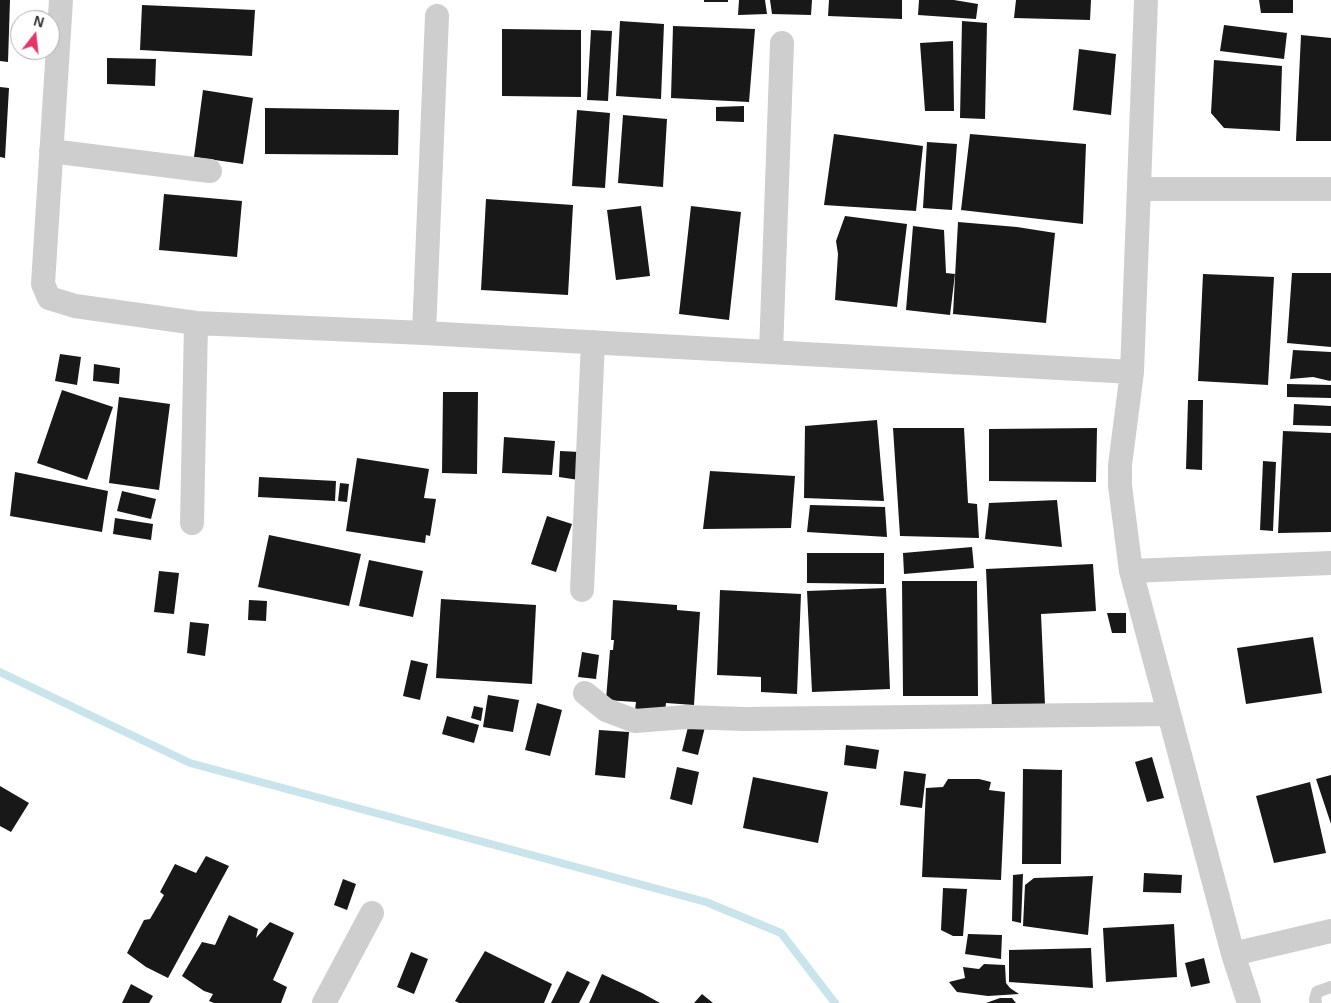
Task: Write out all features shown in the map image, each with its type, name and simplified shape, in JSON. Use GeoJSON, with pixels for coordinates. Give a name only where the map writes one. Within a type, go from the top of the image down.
{"type":"FeatureCollection","features":[{"type":"Feature","properties":{"kind":"street"},"geometry":{"type":"LineString","coordinates":[[61,0],[43,284],[49,298],[75,306],[196,323],[424,333],[1132,372]]}},
{"type":"Feature","properties":{"kind":"street"},"geometry":{"type":"LineString","coordinates":[[1146,0],[1132,372],[1120,465],[1120,486],[1131,571],[1233,954],[1249,1003]]}},
{"type":"Feature","properties":{"kind":"street"},"geometry":{"type":"LineString","coordinates":[[424,333],[437,16]]}},
{"type":"Feature","properties":{"kind":"street"},"geometry":{"type":"LineString","coordinates":[[771,352],[782,43]]}},
{"type":"Feature","properties":{"kind":"street"},"geometry":{"type":"LineString","coordinates":[[52,151],[210,172]]}},
{"type":"Feature","properties":{"kind":"street"},"geometry":{"type":"LineString","coordinates":[[1140,189],[1331,189]]}},
{"type":"Feature","properties":{"kind":"street"},"geometry":{"type":"LineString","coordinates":[[192,523],[196,323]]}},
{"type":"Feature","properties":{"kind":"street"},"geometry":{"type":"LineString","coordinates":[[582,590],[593,342]]}},
{"type":"Feature","properties":{"kind":"street"},"geometry":{"type":"LineString","coordinates":[[1131,571],[1331,563]]}},
{"type":"Feature","properties":{"kind":"street"},"geometry":{"type":"LineString","coordinates":[[585,693],[606,710],[635,721],[686,717],[744,719],[1170,714]]}},
{"type":"Feature","properties":{"kind":"street"},"geometry":{"type":"LineString","coordinates":[[324,1003],[372,913]]}},
{"type":"Feature","properties":{"kind":"street"},"geometry":{"type":"LineString","coordinates":[[1233,954],[1331,931]]}},
{"type":"Feature","properties":{"kind":"lane"},"geometry":{"type":"LineString","coordinates":[[1316,1003],[1317,992],[1331,986]]}},
{"type":"Feature","properties":{"kind":"building"},"geometry":{"type":"Polygon","coordinates":[[[0,0],[10,0],[8,62],[0,61],[0,0]]]}},
{"type":"Feature","properties":{"kind":"building"},"geometry":{"type":"Polygon","coordinates":[[[704,0],[728,0],[728,2],[704,2],[704,0]]]}},
{"type":"Feature","properties":{"kind":"building"},"geometry":{"type":"Polygon","coordinates":[[[739,0],[765,0],[767,14],[738,15],[739,0]]]}},
{"type":"Feature","properties":{"kind":"building"},"geometry":{"type":"Polygon","coordinates":[[[770,0],[812,0],[811,15],[772,14],[770,0]]]}},
{"type":"Feature","properties":{"kind":"building"},"geometry":{"type":"Polygon","coordinates":[[[829,0],[902,0],[902,19],[828,16],[829,0]]]}},
{"type":"Feature","properties":{"kind":"building"},"geometry":{"type":"Polygon","coordinates":[[[919,0],[954,0],[978,4],[976,19],[918,15],[919,0]]]}},
{"type":"Feature","properties":{"kind":"building"},"geometry":{"type":"Polygon","coordinates":[[[1016,0],[1091,0],[1090,20],[1014,18],[1016,0]]]}},
{"type":"Feature","properties":{"kind":"building"},"geometry":{"type":"Polygon","coordinates":[[[1259,0],[1293,0],[1293,13],[1261,13],[1259,0]]]}},
{"type":"Feature","properties":{"kind":"building"},"geometry":{"type":"Polygon","coordinates":[[[142,5],[255,10],[252,56],[140,50],[142,5]]]}},
{"type":"Feature","properties":{"kind":"building"},"geometry":{"type":"Polygon","coordinates":[[[620,21],[664,24],[661,99],[616,96],[620,21]]]}},
{"type":"Feature","properties":{"kind":"building"},"geometry":{"type":"Polygon","coordinates":[[[962,21],[987,23],[985,119],[960,118],[962,21]]]}},
{"type":"Feature","properties":{"kind":"building"},"geometry":{"type":"Polygon","coordinates":[[[1224,25],[1287,33],[1284,59],[1220,51],[1224,25]]]}},
{"type":"Feature","properties":{"kind":"building"},"geometry":{"type":"Polygon","coordinates":[[[673,26],[755,29],[749,102],[671,98],[673,26]]]}},
{"type":"Feature","properties":{"kind":"building"},"geometry":{"type":"Polygon","coordinates":[[[502,29],[581,30],[581,97],[502,96],[502,29]]]}},
{"type":"Feature","properties":{"kind":"building"},"geometry":{"type":"Polygon","coordinates":[[[591,30],[612,31],[608,101],[587,100],[591,30]]]}},
{"type":"Feature","properties":{"kind":"building"},"geometry":{"type":"Polygon","coordinates":[[[1301,35],[1331,38],[1331,141],[1296,141],[1301,35]]]}},
{"type":"Feature","properties":{"kind":"building"},"geometry":{"type":"Polygon","coordinates":[[[953,41],[954,111],[925,111],[920,43],[953,41]]]}},
{"type":"Feature","properties":{"kind":"building"},"geometry":{"type":"Polygon","coordinates":[[[1079,49],[1116,54],[1111,115],[1073,110],[1079,49]]]}},
{"type":"Feature","properties":{"kind":"building"},"geometry":{"type":"Polygon","coordinates":[[[107,58],[156,59],[155,86],[107,84],[107,58]]]}},
{"type":"Feature","properties":{"kind":"building"},"geometry":{"type":"Polygon","coordinates":[[[1214,60],[1282,66],[1280,131],[1224,128],[1211,113],[1214,60]]]}},
{"type":"Feature","properties":{"kind":"building"},"geometry":{"type":"Polygon","coordinates":[[[0,87],[9,88],[5,158],[0,157],[0,87]]]}},
{"type":"Feature","properties":{"kind":"building"},"geometry":{"type":"Polygon","coordinates":[[[203,90],[253,98],[243,164],[194,157],[203,90]]]}},
{"type":"Feature","properties":{"kind":"building"},"geometry":{"type":"Polygon","coordinates":[[[744,106],[744,122],[716,121],[716,107],[744,106]]]}},
{"type":"Feature","properties":{"kind":"building"},"geometry":{"type":"Polygon","coordinates":[[[265,108],[399,110],[398,155],[265,154],[265,108]]]}},
{"type":"Feature","properties":{"kind":"building"},"geometry":{"type":"Polygon","coordinates":[[[577,110],[610,113],[605,188],[572,186],[577,110]]]}},
{"type":"Feature","properties":{"kind":"building"},"geometry":{"type":"Polygon","coordinates":[[[623,115],[667,119],[663,187],[618,183],[623,115]]]}},
{"type":"Feature","properties":{"kind":"building"},"geometry":{"type":"Polygon","coordinates":[[[834,134],[923,146],[916,211],[824,205],[834,134]]]}},
{"type":"Feature","properties":{"kind":"building"},"geometry":{"type":"Polygon","coordinates":[[[970,134],[1086,144],[1083,224],[961,210],[970,134]]]}},
{"type":"Feature","properties":{"kind":"building"},"geometry":{"type":"Polygon","coordinates":[[[927,142],[957,144],[952,210],[923,208],[927,142]]]}},
{"type":"Feature","properties":{"kind":"building"},"geometry":{"type":"Polygon","coordinates":[[[164,194],[242,201],[237,257],[159,250],[164,194]]]}},
{"type":"Feature","properties":{"kind":"building"},"geometry":{"type":"Polygon","coordinates":[[[486,199],[573,205],[568,295],[481,290],[486,199]]]}},
{"type":"Feature","properties":{"kind":"building"},"geometry":{"type":"Polygon","coordinates":[[[641,206],[650,276],[616,280],[607,210],[641,206]]]}},
{"type":"Feature","properties":{"kind":"building"},"geometry":{"type":"Polygon","coordinates":[[[691,206],[741,212],[729,320],[679,314],[691,206]]]}},
{"type":"Feature","properties":{"kind":"building"},"geometry":{"type":"Polygon","coordinates":[[[845,216],[907,224],[897,307],[835,300],[838,254],[836,241],[845,216]]]}},
{"type":"Feature","properties":{"kind":"building"},"geometry":{"type":"Polygon","coordinates":[[[958,222],[1017,227],[1055,233],[1046,323],[953,314],[958,222]]]}},
{"type":"Feature","properties":{"kind":"building"},"geometry":{"type":"Polygon","coordinates":[[[913,226],[944,230],[946,273],[955,274],[950,315],[906,310],[913,226]]]}},
{"type":"Feature","properties":{"kind":"building"},"geometry":{"type":"Polygon","coordinates":[[[1292,273],[1331,273],[1331,347],[1287,343],[1292,273]]]}},
{"type":"Feature","properties":{"kind":"building"},"geometry":{"type":"Polygon","coordinates":[[[1203,274],[1274,277],[1268,385],[1198,381],[1203,274]]]}},
{"type":"Feature","properties":{"kind":"building"},"geometry":{"type":"Polygon","coordinates":[[[1293,350],[1331,352],[1331,380],[1313,377],[1290,379],[1293,350]]]}},
{"type":"Feature","properties":{"kind":"building"},"geometry":{"type":"Polygon","coordinates":[[[60,354],[81,357],[77,385],[55,381],[60,354]]]}},
{"type":"Feature","properties":{"kind":"building"},"geometry":{"type":"Polygon","coordinates":[[[94,364],[120,368],[119,384],[93,381],[94,364]]]}},
{"type":"Feature","properties":{"kind":"building"},"geometry":{"type":"Polygon","coordinates":[[[1287,384],[1331,385],[1331,398],[1287,397],[1287,384]]]}},
{"type":"Feature","properties":{"kind":"building"},"geometry":{"type":"Polygon","coordinates":[[[62,390],[113,407],[87,480],[37,463],[62,390]]]}},
{"type":"Feature","properties":{"kind":"building"},"geometry":{"type":"Polygon","coordinates":[[[443,392],[478,392],[477,474],[442,473],[443,392]]]}},
{"type":"Feature","properties":{"kind":"building"},"geometry":{"type":"Polygon","coordinates":[[[119,397],[170,404],[159,490],[109,483],[119,397]]]}},
{"type":"Feature","properties":{"kind":"building"},"geometry":{"type":"Polygon","coordinates":[[[1188,400],[1203,400],[1202,470],[1186,469],[1188,400]]]}},
{"type":"Feature","properties":{"kind":"building"},"geometry":{"type":"Polygon","coordinates":[[[1294,404],[1331,406],[1331,426],[1293,425],[1294,404]]]}},
{"type":"Feature","properties":{"kind":"building"},"geometry":{"type":"Polygon","coordinates":[[[877,420],[884,501],[804,498],[805,426],[877,420]]]}},
{"type":"Feature","properties":{"kind":"building"},"geometry":{"type":"Polygon","coordinates":[[[893,428],[964,428],[968,503],[977,504],[979,538],[900,536],[893,428]]]}},
{"type":"Feature","properties":{"kind":"building"},"geometry":{"type":"Polygon","coordinates":[[[1097,428],[1096,482],[989,481],[989,429],[1097,428]]]}},
{"type":"Feature","properties":{"kind":"building"},"geometry":{"type":"Polygon","coordinates":[[[1283,431],[1331,433],[1331,532],[1278,533],[1283,431]]]}},
{"type":"Feature","properties":{"kind":"building"},"geometry":{"type":"Polygon","coordinates":[[[504,437],[555,441],[552,475],[502,473],[504,437]]]}},
{"type":"Feature","properties":{"kind":"building"},"geometry":{"type":"Polygon","coordinates":[[[560,451],[580,452],[579,480],[559,477],[560,451]]]}},
{"type":"Feature","properties":{"kind":"building"},"geometry":{"type":"Polygon","coordinates":[[[357,458],[429,469],[424,498],[436,499],[430,536],[426,535],[425,543],[346,531],[357,458]]]}},
{"type":"Feature","properties":{"kind":"building"},"geometry":{"type":"Polygon","coordinates":[[[1263,461],[1276,462],[1273,531],[1260,530],[1263,461]]]}},
{"type":"Feature","properties":{"kind":"building"},"geometry":{"type":"Polygon","coordinates":[[[710,471],[795,476],[791,528],[703,529],[710,471]]]}},
{"type":"Feature","properties":{"kind":"building"},"geometry":{"type":"Polygon","coordinates":[[[15,472],[108,491],[102,532],[10,516],[15,472]]]}},
{"type":"Feature","properties":{"kind":"building"},"geometry":{"type":"Polygon","coordinates":[[[259,477],[336,481],[335,501],[258,497],[259,477]]]}},
{"type":"Feature","properties":{"kind":"building"},"geometry":{"type":"Polygon","coordinates":[[[340,483],[349,484],[347,502],[338,501],[340,483]]]}},
{"type":"Feature","properties":{"kind":"building"},"geometry":{"type":"Polygon","coordinates":[[[122,491],[156,499],[151,519],[117,511],[122,491]]]}},
{"type":"Feature","properties":{"kind":"building"},"geometry":{"type":"Polygon","coordinates":[[[1057,500],[1062,547],[985,539],[989,503],[1057,500]]]}},
{"type":"Feature","properties":{"kind":"building"},"geometry":{"type":"Polygon","coordinates":[[[810,505],[885,507],[887,537],[807,532],[810,505]]]}},
{"type":"Feature","properties":{"kind":"building"},"geometry":{"type":"Polygon","coordinates":[[[547,516],[572,524],[556,572],[531,564],[547,516]]]}},
{"type":"Feature","properties":{"kind":"building"},"geometry":{"type":"Polygon","coordinates":[[[115,518],[153,524],[151,540],[113,534],[115,518]]]}},
{"type":"Feature","properties":{"kind":"building"},"geometry":{"type":"Polygon","coordinates":[[[269,535],[361,554],[349,606],[258,587],[269,535]]]}},
{"type":"Feature","properties":{"kind":"building"},"geometry":{"type":"Polygon","coordinates":[[[972,547],[974,568],[904,574],[903,553],[972,547]]]}},
{"type":"Feature","properties":{"kind":"building"},"geometry":{"type":"Polygon","coordinates":[[[807,553],[884,553],[884,584],[807,583],[807,553]]]}},
{"type":"Feature","properties":{"kind":"building"},"geometry":{"type":"Polygon","coordinates":[[[369,560],[423,571],[413,617],[359,606],[369,560]]]}},
{"type":"Feature","properties":{"kind":"building"},"geometry":{"type":"Polygon","coordinates":[[[1093,564],[1096,611],[1041,614],[1045,705],[992,708],[986,569],[1093,564]]]}},
{"type":"Feature","properties":{"kind":"building"},"geometry":{"type":"Polygon","coordinates":[[[159,571],[179,573],[174,614],[154,612],[159,571]]]}},
{"type":"Feature","properties":{"kind":"building"},"geometry":{"type":"Polygon","coordinates":[[[902,581],[977,581],[978,696],[903,696],[902,581]]]}},
{"type":"Feature","properties":{"kind":"building"},"geometry":{"type":"Polygon","coordinates":[[[886,588],[890,689],[812,692],[807,591],[886,588]]]}},
{"type":"Feature","properties":{"kind":"building"},"geometry":{"type":"Polygon","coordinates":[[[720,590],[801,594],[797,694],[761,692],[761,677],[717,675],[720,590]]]}},
{"type":"Feature","properties":{"kind":"building"},"geometry":{"type":"Polygon","coordinates":[[[441,599],[536,605],[532,684],[436,678],[441,599]]]}},
{"type":"Feature","properties":{"kind":"building"},"geometry":{"type":"Polygon","coordinates":[[[249,600],[267,601],[266,621],[248,620],[249,600]]]}},
{"type":"Feature","properties":{"kind":"building"},"geometry":{"type":"Polygon","coordinates":[[[613,600],[677,605],[677,610],[700,612],[694,705],[666,703],[665,712],[635,710],[636,702],[606,700],[610,650],[613,650],[614,640],[611,640],[613,600]]]}},
{"type":"Feature","properties":{"kind":"building"},"geometry":{"type":"Polygon","coordinates":[[[1107,613],[1126,613],[1126,633],[1112,633],[1107,613]]]}},
{"type":"Feature","properties":{"kind":"building"},"geometry":{"type":"Polygon","coordinates":[[[190,622],[209,624],[205,656],[187,653],[190,622]]]}},
{"type":"Feature","properties":{"kind":"building"},"geometry":{"type":"Polygon","coordinates":[[[1313,637],[1322,693],[1246,704],[1237,648],[1313,637]]]}},
{"type":"Feature","properties":{"kind":"building"},"geometry":{"type":"Polygon","coordinates":[[[582,652],[599,655],[596,679],[578,677],[582,652]]]}},
{"type":"Feature","properties":{"kind":"building"},"geometry":{"type":"Polygon","coordinates":[[[411,660],[428,664],[420,700],[403,696],[411,660]]]}},
{"type":"Feature","properties":{"kind":"building"},"geometry":{"type":"Polygon","coordinates":[[[488,695],[519,700],[513,732],[483,727],[488,695]]]}},
{"type":"Feature","properties":{"kind":"building"},"geometry":{"type":"Polygon","coordinates":[[[537,703],[562,710],[550,756],[525,750],[537,703]]]}},
{"type":"Feature","properties":{"kind":"building"},"geometry":{"type":"Polygon","coordinates":[[[474,706],[483,708],[481,721],[471,718],[474,706]]]}},
{"type":"Feature","properties":{"kind":"building"},"geometry":{"type":"Polygon","coordinates":[[[447,716],[479,725],[474,743],[442,734],[447,716]]]}},
{"type":"Feature","properties":{"kind":"building"},"geometry":{"type":"Polygon","coordinates":[[[689,723],[705,727],[698,755],[682,751],[689,723]]]}},
{"type":"Feature","properties":{"kind":"building"},"geometry":{"type":"Polygon","coordinates":[[[599,730],[629,732],[625,778],[595,775],[599,730]]]}},
{"type":"Feature","properties":{"kind":"building"},"geometry":{"type":"Polygon","coordinates":[[[846,745],[879,750],[876,769],[844,765],[846,745]]]}},
{"type":"Feature","properties":{"kind":"building"},"geometry":{"type":"Polygon","coordinates":[[[1152,757],[1164,798],[1147,802],[1135,762],[1152,757]]]}},
{"type":"Feature","properties":{"kind":"building"},"geometry":{"type":"Polygon","coordinates":[[[677,767],[699,772],[692,805],[670,799],[677,767]]]}},
{"type":"Feature","properties":{"kind":"building"},"geometry":{"type":"Polygon","coordinates":[[[1023,769],[1062,770],[1061,864],[1022,864],[1023,769]]]}},
{"type":"Feature","properties":{"kind":"building"},"geometry":{"type":"Polygon","coordinates":[[[904,771],[926,774],[922,808],[900,805],[904,771]]]}},
{"type":"Feature","properties":{"kind":"building"},"geometry":{"type":"Polygon","coordinates":[[[1331,775],[1331,824],[1316,779],[1331,775]]]}},
{"type":"Feature","properties":{"kind":"building"},"geometry":{"type":"Polygon","coordinates":[[[753,777],[828,792],[818,843],[743,828],[753,777]]]}},
{"type":"Feature","properties":{"kind":"building"},"geometry":{"type":"Polygon","coordinates":[[[948,779],[979,779],[991,782],[989,790],[1005,792],[1001,880],[922,877],[926,788],[943,787],[948,779]]]}},
{"type":"Feature","properties":{"kind":"building"},"geometry":{"type":"Polygon","coordinates":[[[1310,782],[1326,853],[1274,863],[1256,796],[1310,782]]]}},
{"type":"Feature","properties":{"kind":"building"},"geometry":{"type":"Polygon","coordinates":[[[0,786],[29,803],[11,832],[0,826],[0,786]]]}},
{"type":"Feature","properties":{"kind":"building"},"geometry":{"type":"Polygon","coordinates":[[[206,856],[229,866],[168,978],[146,967],[127,953],[144,920],[150,919],[164,895],[160,892],[175,864],[196,873],[206,856]]]}},
{"type":"Feature","properties":{"kind":"building"},"geometry":{"type":"Polygon","coordinates":[[[1144,873],[1182,875],[1181,893],[1143,892],[1144,873]]]}},
{"type":"Feature","properties":{"kind":"building"},"geometry":{"type":"Polygon","coordinates":[[[1023,874],[1021,923],[1012,921],[1013,875],[1023,874]]]}},
{"type":"Feature","properties":{"kind":"building"},"geometry":{"type":"Polygon","coordinates":[[[1093,876],[1088,935],[1023,926],[1025,885],[1034,878],[1093,876]]]}},
{"type":"Feature","properties":{"kind":"building"},"geometry":{"type":"Polygon","coordinates":[[[343,879],[356,884],[347,910],[334,905],[343,879]]]}},
{"type":"Feature","properties":{"kind":"building"},"geometry":{"type":"Polygon","coordinates":[[[943,888],[967,889],[963,936],[953,936],[941,930],[943,888]]]}},
{"type":"Feature","properties":{"kind":"building"},"geometry":{"type":"Polygon","coordinates":[[[229,915],[258,929],[256,938],[270,922],[294,933],[273,980],[287,987],[281,1003],[214,1003],[209,1001],[213,994],[204,991],[182,976],[202,942],[215,945],[229,915]]]}},
{"type":"Feature","properties":{"kind":"building"},"geometry":{"type":"Polygon","coordinates":[[[1174,924],[1177,977],[1106,982],[1103,928],[1174,924]]]}},
{"type":"Feature","properties":{"kind":"building"},"geometry":{"type":"Polygon","coordinates":[[[968,934],[1002,935],[1001,959],[965,954],[968,934]]]}},
{"type":"Feature","properties":{"kind":"building"},"geometry":{"type":"Polygon","coordinates":[[[1091,948],[1093,988],[1009,982],[1009,950],[1091,948]]]}},
{"type":"Feature","properties":{"kind":"building"},"geometry":{"type":"Polygon","coordinates":[[[485,951],[552,984],[544,1003],[459,1003],[455,1001],[485,951]]]}},
{"type":"Feature","properties":{"kind":"building"},"geometry":{"type":"Polygon","coordinates":[[[411,952],[428,959],[414,994],[397,987],[411,952]]]}},
{"type":"Feature","properties":{"kind":"building"},"geometry":{"type":"Polygon","coordinates":[[[1204,958],[1210,983],[1191,987],[1185,963],[1204,958]]]}},
{"type":"Feature","properties":{"kind":"building"},"geometry":{"type":"Polygon","coordinates":[[[984,964],[1005,965],[1006,983],[1019,994],[988,996],[957,992],[949,982],[965,978],[963,967],[979,969],[984,964]]]}},
{"type":"Feature","properties":{"kind":"building"},"geometry":{"type":"Polygon","coordinates":[[[567,971],[590,982],[579,1003],[551,1003],[567,971]]]}},
{"type":"Feature","properties":{"kind":"building"},"geometry":{"type":"Polygon","coordinates":[[[602,974],[642,993],[660,1003],[589,1003],[602,974]]]}},
{"type":"Feature","properties":{"kind":"building"},"geometry":{"type":"Polygon","coordinates":[[[131,984],[153,996],[149,1003],[122,1003],[131,984]]]}},
{"type":"Feature","properties":{"kind":"building"},"geometry":{"type":"Polygon","coordinates":[[[702,994],[713,1003],[694,1003],[702,994]]]}},
{"type":"Feature","properties":{"kind":"building"},"geometry":{"type":"Polygon","coordinates":[[[1000,998],[1012,998],[1016,1003],[986,1003],[1000,998]]]}},
{"type":"Feature","properties":{"kind":"waterway"},"geometry":{"type":"LineString","coordinates":[[0,672],[190,763],[706,902],[781,933],[835,1003]]}}]}
